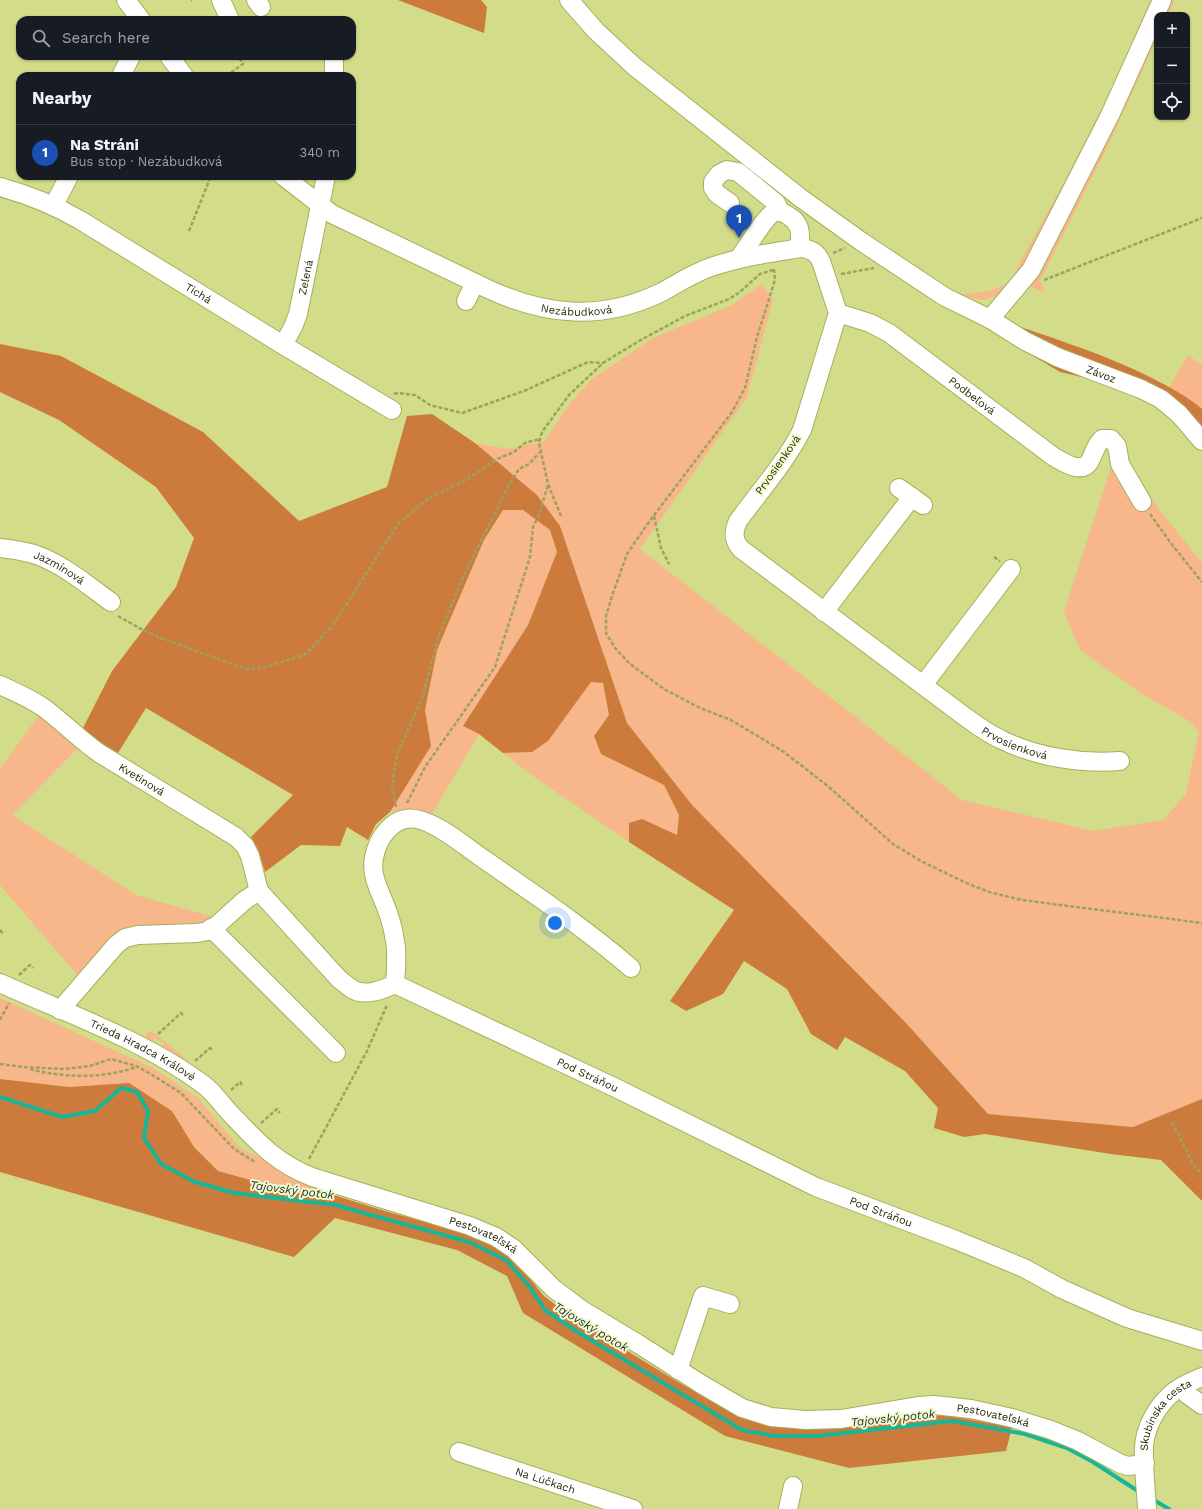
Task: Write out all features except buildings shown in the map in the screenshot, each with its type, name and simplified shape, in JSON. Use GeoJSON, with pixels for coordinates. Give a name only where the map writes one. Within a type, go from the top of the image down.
{"type":"FeatureCollection","features":[{"type":"Feature","properties":{"kind":"street"},"geometry":{"type":"LineString","coordinates":[[126,0],[138,16]]}},
{"type":"Feature","properties":{"kind":"street"},"geometry":{"type":"LineString","coordinates":[[221,0],[228,16]]}},
{"type":"Feature","properties":{"kind":"street","name":"Závoz"},"geometry":{"type":"LineString","coordinates":[[569,0],[596,31],[635,67],[802,199],[862,242],[945,297],[990,319],[1026,341],[1057,357],[1141,389],[1161,399],[1179,414],[1202,441]]}},
{"type":"Feature","properties":{"kind":"street"},"geometry":{"type":"LineString","coordinates":[[990,319],[1030,270],[1110,115],[1162,0]]}},
{"type":"Feature","properties":{"kind":"street"},"geometry":{"type":"LineString","coordinates":[[123,72],[129,60]]}},
{"type":"Feature","properties":{"kind":"street"},"geometry":{"type":"LineString","coordinates":[[172,60],[181,72]]}},
{"type":"Feature","properties":{"kind":"street"},"geometry":{"type":"LineString","coordinates":[[334,60],[334,72]]}},
{"type":"Feature","properties":{"kind":"street"},"geometry":{"type":"LineString","coordinates":[[730,203],[713,188],[713,182],[719,174],[726,170],[738,172],[776,202],[780,212]]}},
{"type":"Feature","properties":{"kind":"street"},"geometry":{"type":"LineString","coordinates":[[54,205],[67,180]]}},
{"type":"Feature","properties":{"kind":"street"},"geometry":{"type":"LineString","coordinates":[[287,180],[320,206]]}},
{"type":"Feature","properties":{"kind":"street","name":"Zelená"},"geometry":{"type":"LineString","coordinates":[[283,345],[298,314],[325,180]]}},
{"type":"Feature","properties":{"kind":"street","name":"Tichá"},"geometry":{"type":"LineString","coordinates":[[0,187],[54,205],[392,410]]}},
{"type":"Feature","properties":{"kind":"street","name":"Nezábudková"},"geometry":{"type":"LineString","coordinates":[[320,206],[332,214],[511,300],[537,308],[566,312],[589,312],[614,309],[638,302],[660,293],[687,277],[710,267],[740,258],[774,261],[800,248]]}},
{"type":"Feature","properties":{"kind":"street"},"geometry":{"type":"LineString","coordinates":[[740,258],[766,219],[771,214],[780,212],[786,214],[798,223],[800,230],[800,248],[808,249],[814,252],[831,276],[838,313]]}},
{"type":"Feature","properties":{"kind":"street"},"geometry":{"type":"LineString","coordinates":[[466,301],[475,283]]}},
{"type":"Feature","properties":{"kind":"street","name":"Podbeľová"},"geometry":{"type":"LineString","coordinates":[[838,313],[870,323],[884,330],[1054,457],[1095,476]]}},
{"type":"Feature","properties":{"kind":"street","name":"Prvosienková"},"geometry":{"type":"LineString","coordinates":[[838,313],[802,430],[794,446],[783,462],[738,521],[734,536],[736,543],[741,549],[824,612],[990,734],[1013,745],[1037,753],[1098,763],[1120,761]]}},
{"type":"Feature","properties":{"kind":"street"},"geometry":{"type":"LineString","coordinates":[[1075,467],[1083,467],[1088,464],[1095,447],[1102,439],[1111,439],[1117,446],[1120,464],[1142,502]]}},
{"type":"Feature","properties":{"kind":"street"},"geometry":{"type":"LineString","coordinates":[[824,612],[911,497]]}},
{"type":"Feature","properties":{"kind":"street","name":"Jazmínová"},"geometry":{"type":"LineString","coordinates":[[0,548],[33,554],[49,560],[79,578],[110,602]]}},
{"type":"Feature","properties":{"kind":"street"},"geometry":{"type":"LineString","coordinates":[[923,685],[1011,569]]}},
{"type":"Feature","properties":{"kind":"street","name":"Kvetinová"},"geometry":{"type":"LineString","coordinates":[[0,685],[22,695],[44,708],[99,753],[236,837],[245,846],[250,856],[259,891],[339,979],[353,990],[367,992],[380,990],[395,984]]}},
{"type":"Feature","properties":{"kind":"street"},"geometry":{"type":"LineString","coordinates":[[395,984],[397,958],[394,937],[387,911],[374,876],[373,859],[378,843],[387,830],[399,821],[414,818],[430,823],[576,923],[631,968]]}},
{"type":"Feature","properties":{"kind":"street"},"geometry":{"type":"LineString","coordinates":[[60,1010],[116,945],[125,938],[138,935],[197,933],[211,928],[245,900],[259,891]]}},
{"type":"Feature","properties":{"kind":"street"},"geometry":{"type":"LineString","coordinates":[[211,928],[336,1053]]}},
{"type":"Feature","properties":{"kind":"street","name":"Trieda Hradca Králové"},"geometry":{"type":"LineString","coordinates":[[8,981],[60,1010],[128,1040],[167,1061],[205,1086],[262,1156]]}},
{"type":"Feature","properties":{"kind":"street","name":"Pod Stráňou"},"geometry":{"type":"LineString","coordinates":[[395,984],[618,1088],[816,1187],[956,1240],[1024,1268],[1062,1289],[1127,1318],[1202,1341]]}},
{"type":"Feature","properties":{"kind":"street","name":"Pestovateľská"},"geometry":{"type":"LineString","coordinates":[[262,1156],[312,1177],[470,1226],[496,1237],[514,1249],[554,1289],[582,1310],[742,1408],[771,1417],[806,1420],[841,1419],[918,1406],[934,1405],[971,1409],[1012,1418],[1051,1430],[1078,1441],[1121,1464],[1128,1466],[1145,1464]]}},
{"type":"Feature","properties":{"kind":"street"},"geometry":{"type":"LineString","coordinates":[[678,1370],[700,1296],[730,1304]]}},
{"type":"Feature","properties":{"kind":"street","name":"Skubínska cesta"},"geometry":{"type":"LineString","coordinates":[[1147,1509],[1144,1446],[1150,1423],[1158,1409],[1170,1394],[1202,1377]]}},
{"type":"Feature","properties":{"kind":"street"},"geometry":{"type":"LineString","coordinates":[[1181,1388],[1188,1396],[1202,1406]]}},
{"type":"Feature","properties":{"kind":"street","name":"Na Lúčkach"},"geometry":{"type":"LineString","coordinates":[[459,1452],[633,1509]]}},
{"type":"Feature","properties":{"kind":"street"},"geometry":{"type":"LineString","coordinates":[[788,1509],[793,1486]]}},
{"type":"Feature","properties":{"kind":"path"},"geometry":{"type":"LineString","coordinates":[[232,72],[243,64],[240,60]]}},
{"type":"Feature","properties":{"kind":"path"},"geometry":{"type":"LineString","coordinates":[[189,231],[209,180]]}},
{"type":"Feature","properties":{"kind":"path"},"geometry":{"type":"LineString","coordinates":[[1043,280],[1202,218]]}},
{"type":"Feature","properties":{"kind":"path"},"geometry":{"type":"LineString","coordinates":[[819,257],[862,242]]}},
{"type":"Feature","properties":{"kind":"path"},"geometry":{"type":"LineString","coordinates":[[561,516],[548,484],[539,443],[542,432],[569,395],[603,363],[685,316],[729,299],[740,292],[774,261]]}},
{"type":"Feature","properties":{"kind":"path"},"geometry":{"type":"LineString","coordinates":[[774,261],[775,280],[757,337],[745,388],[732,412],[627,554],[606,616],[606,633],[615,648],[630,664],[664,689],[700,708],[731,720],[784,752],[829,787],[893,844],[921,861],[964,882],[989,892],[1022,900],[1202,923]]}},
{"type":"Feature","properties":{"kind":"path"},"geometry":{"type":"LineString","coordinates":[[831,276],[896,264]]}},
{"type":"Feature","properties":{"kind":"path"},"geometry":{"type":"LineString","coordinates":[[376,400],[398,393],[415,395],[430,405],[462,413],[524,391],[588,362],[603,363]]}},
{"type":"Feature","properties":{"kind":"path"},"geometry":{"type":"LineString","coordinates":[[110,602],[114,613],[139,628],[161,638],[246,669],[266,667],[306,654],[333,625],[398,524],[429,498],[471,477],[497,459],[514,452],[525,442],[540,439]]}},
{"type":"Feature","properties":{"kind":"path"},"geometry":{"type":"LineString","coordinates":[[399,821],[392,785],[397,754],[422,699],[439,635],[465,574],[510,483],[519,469],[529,464],[541,451]]}},
{"type":"Feature","properties":{"kind":"path"},"geometry":{"type":"LineString","coordinates":[[399,821],[425,767],[495,667],[530,557],[533,527],[539,515],[548,484]]}},
{"type":"Feature","properties":{"kind":"path"},"geometry":{"type":"LineString","coordinates":[[1142,502],[1173,546],[1202,582]]}},
{"type":"Feature","properties":{"kind":"path"},"geometry":{"type":"LineString","coordinates":[[654,516],[661,548],[669,564]]}},
{"type":"Feature","properties":{"kind":"path"},"geometry":{"type":"LineString","coordinates":[[0,930],[3,934]]}},
{"type":"Feature","properties":{"kind":"path"},"geometry":{"type":"LineString","coordinates":[[8,981],[30,965],[33,968]]}},
{"type":"Feature","properties":{"kind":"path"},"geometry":{"type":"LineString","coordinates":[[308,1160],[367,1051],[395,984]]}},
{"type":"Feature","properties":{"kind":"path"},"geometry":{"type":"LineString","coordinates":[[0,1020],[10,1001]]}},
{"type":"Feature","properties":{"kind":"path"},"geometry":{"type":"LineString","coordinates":[[158,1034],[181,1014],[184,1016]]}},
{"type":"Feature","properties":{"kind":"path"},"geometry":{"type":"LineString","coordinates":[[194,1063],[210,1048],[213,1050]]}},
{"type":"Feature","properties":{"kind":"path"},"geometry":{"type":"LineString","coordinates":[[0,1064],[64,1069],[90,1066],[111,1059],[136,1066],[180,1093],[234,1150],[262,1156]]}},
{"type":"Feature","properties":{"kind":"path"},"geometry":{"type":"LineString","coordinates":[[24,1067],[49,1074],[84,1075],[123,1071],[136,1066]]}},
{"type":"Feature","properties":{"kind":"path"},"geometry":{"type":"LineString","coordinates":[[226,1094],[240,1082],[242,1085]]}},
{"type":"Feature","properties":{"kind":"path"},"geometry":{"type":"LineString","coordinates":[[256,1126],[277,1109],[280,1113]]}},
{"type":"Feature","properties":{"kind":"path"},"geometry":{"type":"LineString","coordinates":[[1172,1122],[1194,1166],[1202,1174]]}},
{"type":"Feature","properties":{"kind":"shaded area"},"geometry":{"type":"Polygon","coordinates":[[[398,0],[481,0],[487,7],[484,33],[398,0]]]}},
{"type":"Feature","properties":{"kind":"shaded area"},"geometry":{"type":"Polygon","coordinates":[[[1150,0],[1175,0],[1169,12],[1154,12],[1154,45],[1106,150],[1040,281],[1045,293],[1030,286],[982,300],[960,295],[989,291],[1009,283],[1062,186],[1118,77],[1150,0]]]}},
{"type":"Feature","properties":{"kind":"shaded area"},"geometry":{"type":"Polygon","coordinates":[[[762,284],[773,299],[747,397],[640,549],[962,800],[1093,831],[1163,820],[1186,794],[1199,732],[1191,722],[1144,695],[1080,650],[1064,612],[1112,464],[1138,483],[1202,563],[1202,1099],[1133,1127],[988,1114],[906,1023],[693,806],[627,723],[560,526],[537,495],[475,443],[508,449],[544,441],[571,402],[592,379],[653,338],[730,306],[762,284]]]}},
{"type":"Feature","properties":{"kind":"shaded area"},"geometry":{"type":"Polygon","coordinates":[[[1015,325],[1084,349],[1135,370],[1178,392],[1202,409],[1202,433],[1142,391],[1060,372],[1013,344],[1015,325]]]}},
{"type":"Feature","properties":{"kind":"shaded area"},"geometry":{"type":"Polygon","coordinates":[[[0,344],[61,356],[203,432],[299,521],[387,487],[407,416],[432,414],[475,443],[537,495],[560,526],[627,723],[693,806],[906,1023],[988,1114],[1133,1127],[1202,1099],[1202,1201],[1161,1160],[1111,1154],[985,1134],[964,1137],[934,1128],[938,1108],[905,1071],[845,1037],[837,1050],[811,1034],[787,989],[744,961],[723,994],[686,1011],[670,1001],[734,910],[629,842],[629,823],[642,819],[677,835],[679,815],[664,785],[601,754],[594,736],[609,715],[603,683],[591,682],[548,741],[532,752],[503,753],[479,734],[463,726],[528,625],[557,552],[550,530],[523,510],[503,510],[484,540],[437,650],[425,710],[431,746],[390,812],[376,824],[368,840],[347,827],[340,846],[301,845],[265,872],[258,849],[251,837],[293,795],[146,708],[118,753],[82,730],[112,671],[176,587],[194,538],[156,487],[59,420],[0,392],[0,344]]]}},
{"type":"Feature","properties":{"kind":"shaded area"},"geometry":{"type":"Polygon","coordinates":[[[1188,355],[1202,365],[1202,409],[1169,387],[1188,355]]]}},
{"type":"Feature","properties":{"kind":"shaded area"},"geometry":{"type":"Polygon","coordinates":[[[523,509],[551,530],[557,552],[528,625],[463,726],[479,734],[432,814],[415,808],[390,812],[431,746],[425,710],[437,650],[484,540],[503,510],[523,509]]]}},
{"type":"Feature","properties":{"kind":"shaded area"},"geometry":{"type":"Polygon","coordinates":[[[591,682],[603,682],[609,715],[594,736],[601,754],[664,785],[679,815],[677,835],[629,823],[629,842],[533,776],[503,753],[532,752],[548,741],[591,682]]]}},
{"type":"Feature","properties":{"kind":"shaded area"},"geometry":{"type":"Polygon","coordinates":[[[39,715],[78,748],[12,815],[136,895],[213,917],[198,924],[135,928],[78,976],[0,885],[0,769],[39,715]]]}},
{"type":"Feature","properties":{"kind":"shaded area"},"geometry":{"type":"Polygon","coordinates":[[[0,998],[153,1068],[198,1098],[240,1148],[285,1170],[326,1186],[324,1192],[308,1196],[218,1171],[194,1147],[172,1111],[129,1083],[69,1087],[0,1079],[0,998]]]}},
{"type":"Feature","properties":{"kind":"shaded area"},"geometry":{"type":"Polygon","coordinates":[[[148,1031],[155,1034],[190,1062],[162,1047],[164,1043],[154,1037],[152,1042],[144,1039],[148,1031]]]}},
{"type":"Feature","properties":{"kind":"shaded area"},"geometry":{"type":"Polygon","coordinates":[[[0,1079],[69,1087],[129,1083],[172,1111],[194,1147],[218,1171],[308,1196],[324,1192],[388,1212],[478,1236],[513,1258],[544,1296],[570,1316],[678,1382],[736,1415],[787,1426],[835,1425],[944,1415],[1012,1427],[1006,1451],[849,1468],[725,1436],[523,1313],[507,1276],[457,1250],[335,1218],[294,1257],[0,1172],[0,1079]]]}},
{"type":"Feature","properties":{"kind":"waterway","name":"Tajovský potok"},"geometry":{"type":"LineString","coordinates":[[0,1097],[62,1117],[95,1111],[121,1088],[137,1092],[148,1111],[144,1138],[161,1164],[195,1182],[234,1193],[335,1205],[469,1242],[506,1260],[529,1286],[545,1310],[576,1331],[742,1430],[774,1436],[817,1436],[952,1421],[1025,1434],[1067,1448],[1093,1462],[1141,1493]]}},
{"type":"Feature","properties":{"kind":"waterway","name":"Tajovský potok"},"geometry":{"type":"LineString","coordinates":[[1152,1499],[1169,1509]]}},
{"type":"Feature","properties":{"kind":"place","name":"Na Stráni"},"geometry":{"type":"Point","coordinates":[739,238]}}]}
